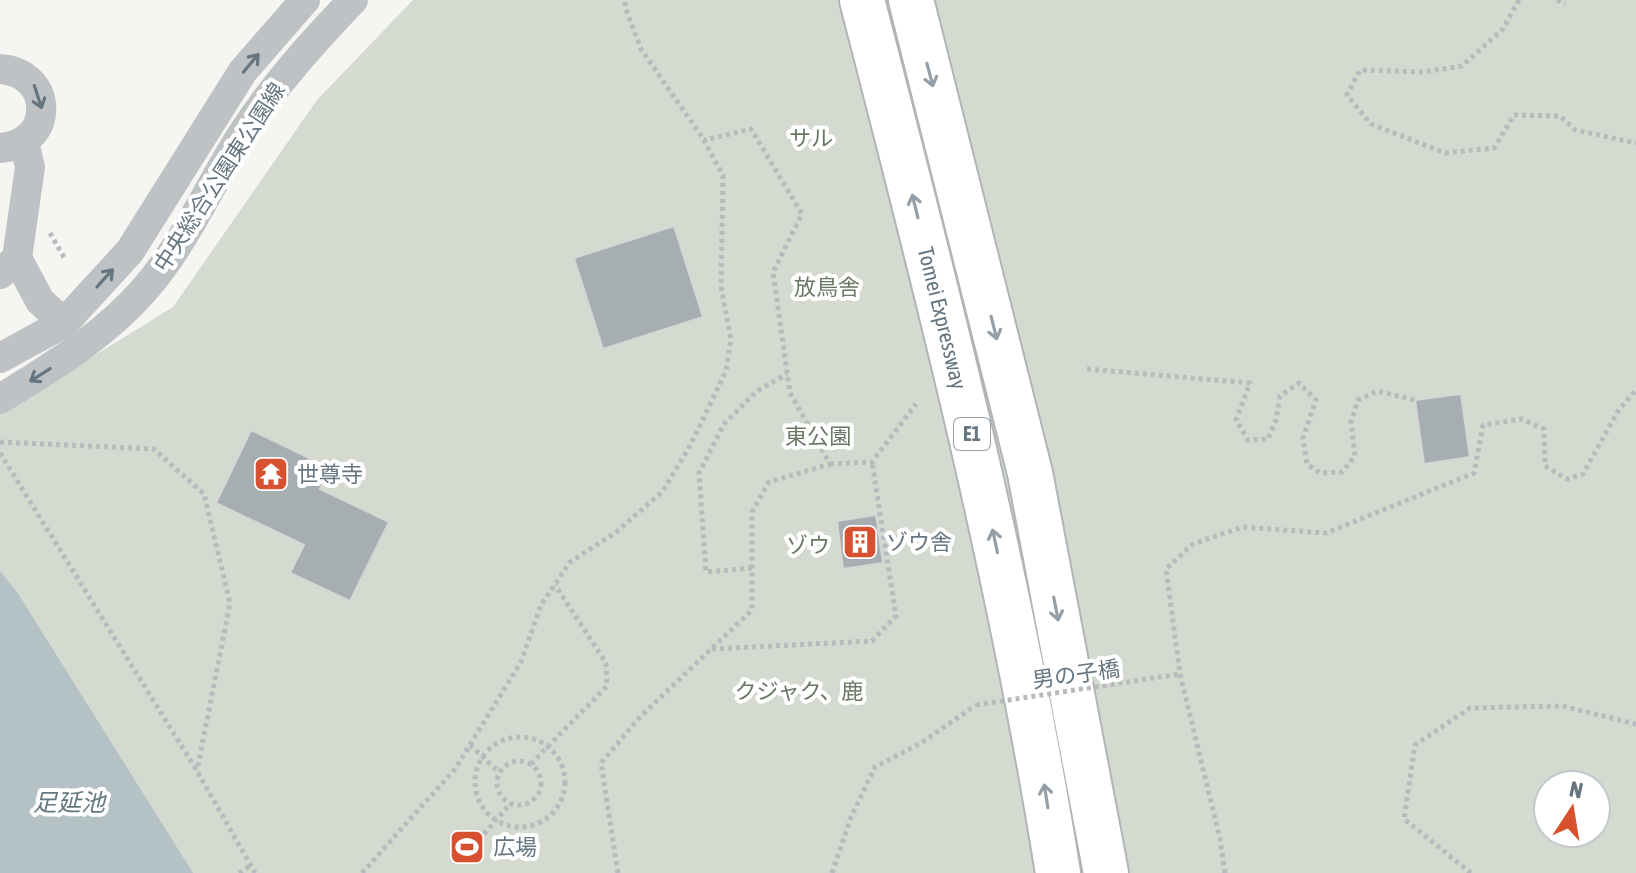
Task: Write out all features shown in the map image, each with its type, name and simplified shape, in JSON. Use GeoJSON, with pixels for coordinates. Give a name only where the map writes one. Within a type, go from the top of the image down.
{"type":"FeatureCollection","features":[{"type":"Feature","properties":{"kind":"highway","name":"Tomei Expressway"},"geometry":{"type":"LineString","coordinates":[[862,0],[981,474],[1040,759],[1058,873]]}},
{"type":"Feature","properties":{"kind":"highway","name":"E1"},"geometry":{"type":"LineString","coordinates":[[911,0],[1030,473],[1106,873]]}},
{"type":"Feature","properties":{"kind":"street"},"geometry":{"type":"LineString","coordinates":[[0,358],[64,323],[130,251],[243,71],[305,0]]}},
{"type":"Feature","properties":{"kind":"street","name":"中央総合公園東公園線"},"geometry":{"type":"LineString","coordinates":[[0,399],[80,349],[145,289],[176,245],[242,134],[296,60],[353,0]]}},
{"type":"Feature","properties":{"kind":"street"},"geometry":{"type":"LineString","coordinates":[[0,69],[24,75],[40,96],[42,109],[40,122],[33,133],[12,145],[30,167],[8,266],[64,323]]}},
{"type":"Feature","properties":{"kind":"path"},"geometry":{"type":"LineString","coordinates":[[362,873],[455,769],[521,662],[541,605],[570,562],[615,533],[663,491],[691,444],[726,371],[731,339],[721,287],[723,176],[704,140],[641,49],[625,0]]}},
{"type":"Feature","properties":{"kind":"path"},"geometry":{"type":"LineString","coordinates":[[1519,0],[1503,29],[1462,66],[1423,72],[1360,70],[1347,95],[1371,124],[1445,153],[1494,148],[1514,115],[1560,116],[1575,130],[1636,143]]}},
{"type":"Feature","properties":{"kind":"path"},"geometry":{"type":"LineString","coordinates":[[1557,0],[1565,4]]}},
{"type":"Feature","properties":{"kind":"path"},"geometry":{"type":"LineString","coordinates":[[704,140],[751,129],[802,214],[773,272],[790,393],[830,464]]}},
{"type":"Feature","properties":{"kind":"path"},"geometry":{"type":"LineString","coordinates":[[1087,369],[1250,383],[1236,420],[1248,440],[1268,439],[1276,420],[1280,396],[1299,383],[1316,400],[1303,438],[1307,464],[1320,473],[1342,472],[1355,456],[1351,422],[1358,400],[1377,391],[1415,400]]}},
{"type":"Feature","properties":{"kind":"path"},"geometry":{"type":"LineString","coordinates":[[752,568],[706,572],[699,473],[724,424],[757,391],[787,374]]}},
{"type":"Feature","properties":{"kind":"path"},"geometry":{"type":"LineString","coordinates":[[1225,873],[1220,839],[1180,674],[1166,569],[1193,544],[1243,527],[1326,533],[1474,473],[1483,425],[1521,419],[1544,429],[1545,466],[1567,479],[1583,474],[1618,411],[1636,390]]}},
{"type":"Feature","properties":{"kind":"path"},"geometry":{"type":"LineString","coordinates":[[711,649],[872,641],[896,616],[872,462],[916,404]]}},
{"type":"Feature","properties":{"kind":"path"},"geometry":{"type":"LineString","coordinates":[[0,442],[154,449],[204,494],[230,603],[197,771]]}},
{"type":"Feature","properties":{"kind":"path"},"geometry":{"type":"LineString","coordinates":[[0,453],[197,771],[255,873]]}},
{"type":"Feature","properties":{"kind":"path"},"geometry":{"type":"LineString","coordinates":[[618,873],[601,763],[639,718],[752,610],[752,512],[769,482],[830,464],[872,462]]}},
{"type":"Feature","properties":{"kind":"path"},"geometry":{"type":"LineString","coordinates":[[531,764],[607,686],[606,663],[555,585]]}},
{"type":"Feature","properties":{"kind":"path","name":"男の子橋"},"geometry":{"type":"LineString","coordinates":[[832,873],[851,817],[875,767],[921,743],[976,705],[1180,674]]}},
{"type":"Feature","properties":{"kind":"path"},"geometry":{"type":"LineString","coordinates":[[1471,873],[1404,819],[1415,745],[1470,708],[1562,706],[1636,724]]}},
{"type":"Feature","properties":{"kind":"path"},"geometry":{"type":"LineString","coordinates":[[522,737],[549,747],[564,772],[565,787],[561,802],[552,814],[525,826],[496,820],[485,810],[475,783],[483,755],[507,739],[522,737]]}},
{"type":"Feature","properties":{"kind":"path"},"geometry":{"type":"LineString","coordinates":[[470,745],[499,772]]}},
{"type":"Feature","properties":{"kind":"path"},"geometry":{"type":"LineString","coordinates":[[520,760],[531,764],[540,774],[542,787],[535,799],[524,805],[510,804],[501,796],[497,784],[499,772],[508,763],[520,760]]}},
{"type":"Feature","properties":{"kind":"path"},"geometry":{"type":"LineString","coordinates":[[484,834],[510,804]]}},
{"type":"Feature","properties":{"kind":"path"},"geometry":{"type":"LineString","coordinates":[[239,873],[251,865]]}},
{"type":"Feature","properties":{"kind":"green space","name":"東公園"},"geometry":{"type":"Polygon","coordinates":[[[413,0],[1636,0],[1636,873],[0,873],[0,414],[173,307],[317,100],[413,0]]]}},
{"type":"Feature","properties":{"kind":"water","name":"足延池"},"geometry":{"type":"Polygon","coordinates":[[[0,571],[17,592],[193,873],[0,873],[0,571]]]}},
{"type":"Feature","properties":{"kind":"building"},"geometry":{"type":"Polygon","coordinates":[[[674,226],[703,317],[603,349],[574,258],[674,226]]]}},
{"type":"Feature","properties":{"kind":"building"},"geometry":{"type":"Polygon","coordinates":[[[1461,394],[1470,457],[1424,464],[1415,400],[1461,394]]]}},
{"type":"Feature","properties":{"kind":"building"},"geometry":{"type":"Polygon","coordinates":[[[251,430],[330,468],[320,489],[389,522],[350,601],[290,573],[304,545],[216,503],[251,430]]]}},
{"type":"Feature","properties":{"kind":"building","name":"ゾウ舎"},"geometry":{"type":"Polygon","coordinates":[[[876,515],[883,563],[843,569],[837,521],[876,515]]]}},
{"type":"Feature","properties":{"kind":"place","name":"世尊寺"},"geometry":{"type":"Point","coordinates":[271,474]}},
{"type":"Feature","properties":{"kind":"place","name":"ゾウ舎"},"geometry":{"type":"Point","coordinates":[860,542]}},
{"type":"Feature","properties":{"kind":"place","name":"広場"},"geometry":{"type":"Point","coordinates":[467,847]}},
{"type":"Feature","properties":{"kind":"park label","name":"サル"},"geometry":{"type":"Point","coordinates":[811,138]}},
{"type":"Feature","properties":{"kind":"park label","name":"放鳥舎"},"geometry":{"type":"Point","coordinates":[827,287]}},
{"type":"Feature","properties":{"kind":"park label","name":"ゾウ"},"geometry":{"type":"Point","coordinates":[808,545]}},
{"type":"Feature","properties":{"kind":"park label","name":"クジャク、鹿"},"geometry":{"type":"Point","coordinates":[799,691]}}]}
